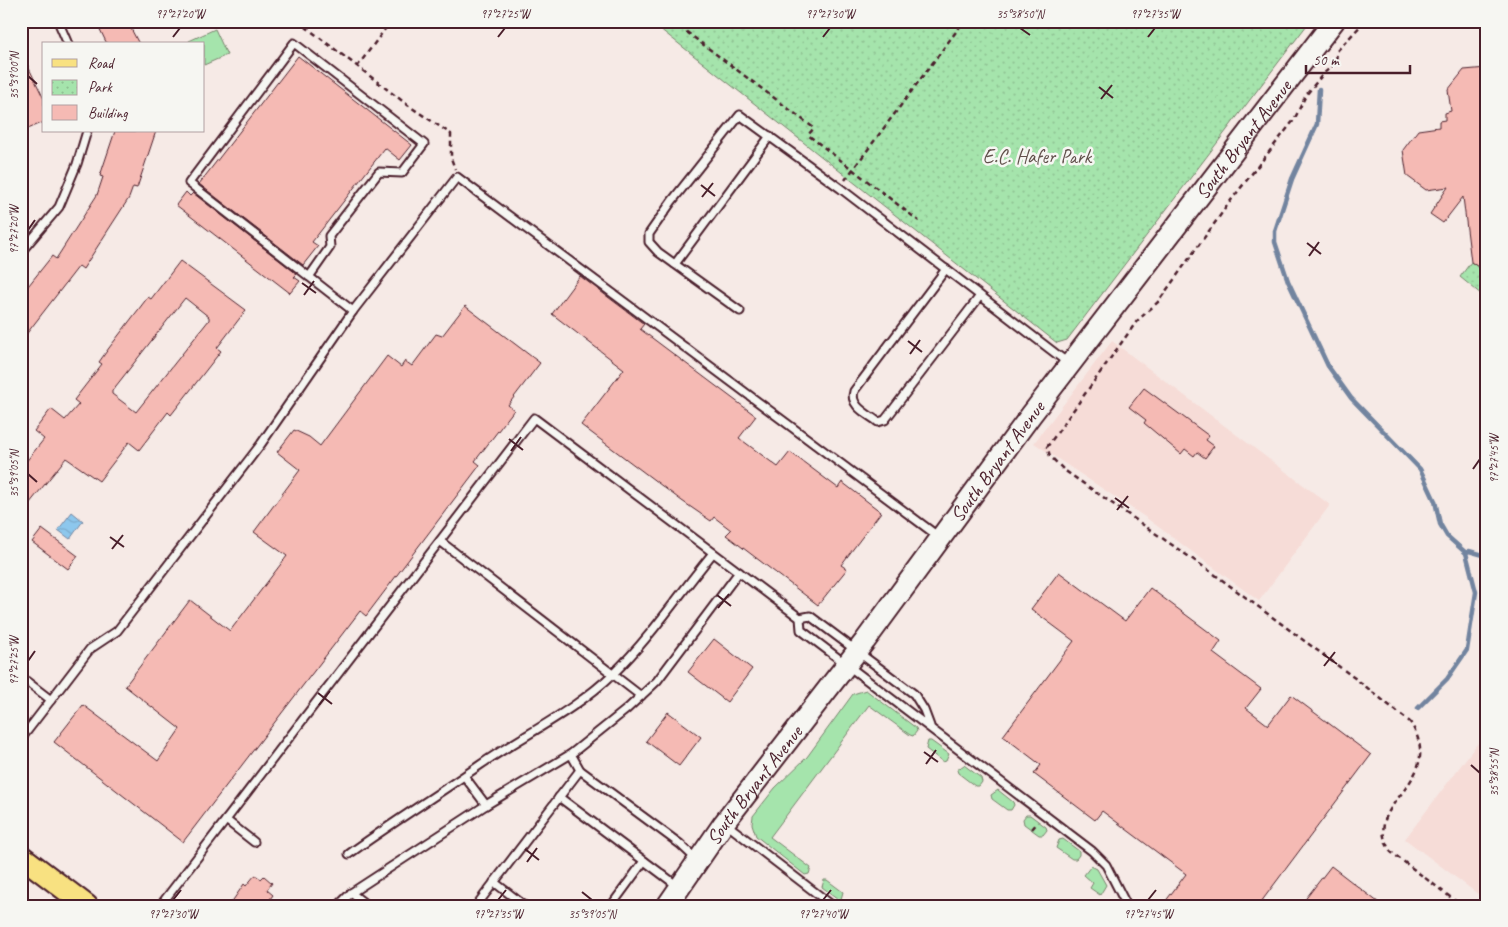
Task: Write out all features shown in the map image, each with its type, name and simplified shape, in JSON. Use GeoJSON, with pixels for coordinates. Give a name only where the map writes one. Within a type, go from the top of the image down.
{"type":"FeatureCollection","features":[{"type":"Feature","properties":{"kind":"main road","name":"South Bryant Avenue"},"geometry":{"type":"LineString","coordinates":[[667,906],[724,823],[941,538],[1070,364],[1334,21]]}},
{"type":"Feature","properties":{"kind":"main road"},"geometry":{"type":"LineString","coordinates":[[21,856],[87,906]]}},
{"type":"Feature","properties":{"kind":"lane"},"geometry":{"type":"LineString","coordinates":[[58,21],[67,42]]}},
{"type":"Feature","properties":{"kind":"lane"},"geometry":{"type":"LineString","coordinates":[[309,277],[330,247],[329,236],[379,172],[402,173],[424,144],[294,43],[189,183],[309,277],[353,311]]}},
{"type":"Feature","properties":{"kind":"lane"},"geometry":{"type":"LineString","coordinates":[[740,311],[675,264],[649,242],[649,234],[672,201],[740,114],[1070,364]]}},
{"type":"Feature","properties":{"kind":"lane"},"geometry":{"type":"LineString","coordinates":[[21,252],[59,207],[88,132]]}},
{"type":"Feature","properties":{"kind":"lane"},"geometry":{"type":"LineString","coordinates":[[675,264],[770,136]]}},
{"type":"Feature","properties":{"kind":"lane"},"geometry":{"type":"LineString","coordinates":[[21,739],[90,649],[117,631],[261,444],[353,311],[457,177],[941,538]]}},
{"type":"Feature","properties":{"kind":"lane"},"geometry":{"type":"LineString","coordinates":[[946,270],[854,391],[852,397],[854,404],[878,422],[885,420],[980,296]]}},
{"type":"Feature","properties":{"kind":"lane"},"geometry":{"type":"LineString","coordinates":[[160,906],[534,418],[800,618],[802,630],[914,694],[924,710],[930,726]]}},
{"type":"Feature","properties":{"kind":"lane"},"geometry":{"type":"LineString","coordinates":[[440,542],[641,696]]}},
{"type":"Feature","properties":{"kind":"lane"},"geometry":{"type":"LineString","coordinates":[[349,854],[438,793],[549,723],[614,674],[639,646],[712,553]]}},
{"type":"Feature","properties":{"kind":"lane"},"geometry":{"type":"LineString","coordinates":[[338,906],[351,894],[486,805],[571,754],[641,696],[656,681],[739,572]]}},
{"type":"Feature","properties":{"kind":"lane"},"geometry":{"type":"LineString","coordinates":[[800,618],[810,616],[851,657],[930,726],[1092,851],[1109,870],[1127,906]]}},
{"type":"Feature","properties":{"kind":"lane"},"geometry":{"type":"LineString","coordinates":[[21,677],[51,700]]}},
{"type":"Feature","properties":{"kind":"lane"},"geometry":{"type":"LineString","coordinates":[[571,754],[580,770],[680,844],[698,860]]}},
{"type":"Feature","properties":{"kind":"lane"},"geometry":{"type":"LineString","coordinates":[[476,906],[580,770]]}},
{"type":"Feature","properties":{"kind":"lane"},"geometry":{"type":"LineString","coordinates":[[465,777],[486,805]]}},
{"type":"Feature","properties":{"kind":"lane"},"geometry":{"type":"LineString","coordinates":[[559,797],[679,887]]}},
{"type":"Feature","properties":{"kind":"lane"},"geometry":{"type":"LineString","coordinates":[[226,820],[254,842]]}},
{"type":"Feature","properties":{"kind":"lane"},"geometry":{"type":"LineString","coordinates":[[724,823],[833,906]]}},
{"type":"Feature","properties":{"kind":"lane"},"geometry":{"type":"LineString","coordinates":[[611,906],[644,861]]}},
{"type":"Feature","properties":{"kind":"lane"},"geometry":{"type":"LineString","coordinates":[[494,882],[525,906]]}},
{"type":"Feature","properties":{"kind":"lane"},"geometry":{"type":"LineString","coordinates":[[351,894],[368,906]]}},
{"type":"Feature","properties":{"kind":"path"},"geometry":{"type":"LineString","coordinates":[[298,21],[451,134],[451,158],[457,177]]}},
{"type":"Feature","properties":{"kind":"path"},"geometry":{"type":"LineString","coordinates":[[358,67],[391,21]]}},
{"type":"Feature","properties":{"kind":"path"},"geometry":{"type":"LineString","coordinates":[[672,21],[814,128],[808,135],[919,221]]}},
{"type":"Feature","properties":{"kind":"path"},"geometry":{"type":"LineString","coordinates":[[852,169],[964,21]]}},
{"type":"Feature","properties":{"kind":"path"},"geometry":{"type":"LineString","coordinates":[[1365,21],[1337,51],[1336,62],[1323,74],[1306,95],[1294,120],[1232,199],[1158,302],[1138,321],[1047,447],[1050,456],[1064,470],[1214,574],[1360,682],[1410,722],[1415,730],[1420,750],[1419,768],[1384,818],[1383,835],[1385,844],[1402,861],[1462,906]]}},
{"type":"Feature","properties":{"kind":"path"},"geometry":{"type":"LineString","coordinates":[[1032,829],[1038,821]]}},
{"type":"Feature","properties":{"kind":"shaded area"},"geometry":{"type":"Polygon","coordinates":[[[1112,341],[1330,505],[1259,601],[1145,517],[1034,443],[1112,341]]]}},
{"type":"Feature","properties":{"kind":"shaded area"},"geometry":{"type":"Polygon","coordinates":[[[1487,731],[1487,901],[1405,839],[1487,731]]]}},
{"type":"Feature","properties":{"kind":"green space","name":"E.C. Hafer Park"},"geometry":{"type":"Polygon","coordinates":[[[650,21],[1310,21],[1067,340],[1057,343],[650,21]]]}},
{"type":"Feature","properties":{"kind":"green space"},"geometry":{"type":"Polygon","coordinates":[[[215,29],[227,55],[205,65],[205,42],[189,41],[215,29]]]}},
{"type":"Feature","properties":{"kind":"green space"},"geometry":{"type":"Polygon","coordinates":[[[1471,262],[1487,273],[1487,299],[1460,277],[1471,262]]]}},
{"type":"Feature","properties":{"kind":"green space"},"geometry":{"type":"Polygon","coordinates":[[[866,690],[916,728],[917,731],[913,736],[910,735],[869,705],[770,837],[811,868],[809,874],[805,875],[756,836],[752,824],[753,816],[775,788],[807,757],[853,694],[866,690]]]}},
{"type":"Feature","properties":{"kind":"green space"},"geometry":{"type":"Polygon","coordinates":[[[928,741],[931,741],[949,754],[946,761],[943,762],[926,749],[928,741]]]}},
{"type":"Feature","properties":{"kind":"green space"},"geometry":{"type":"Polygon","coordinates":[[[964,765],[981,778],[982,782],[979,786],[975,786],[958,773],[957,770],[964,765]]]}},
{"type":"Feature","properties":{"kind":"green space"},"geometry":{"type":"Polygon","coordinates":[[[998,790],[1013,802],[1014,805],[1011,810],[1007,810],[992,799],[991,795],[998,790]]]}},
{"type":"Feature","properties":{"kind":"green space"},"geometry":{"type":"Polygon","coordinates":[[[1026,815],[1030,815],[1046,827],[1047,830],[1043,835],[1039,835],[1024,824],[1023,819],[1026,815]]]}},
{"type":"Feature","properties":{"kind":"green space"},"geometry":{"type":"Polygon","coordinates":[[[1063,839],[1079,851],[1076,859],[1072,859],[1056,848],[1059,840],[1063,839]]]}},
{"type":"Feature","properties":{"kind":"green space"},"geometry":{"type":"Polygon","coordinates":[[[1091,866],[1097,869],[1106,885],[1100,895],[1090,888],[1093,883],[1084,875],[1091,866]]]}},
{"type":"Feature","properties":{"kind":"green space"},"geometry":{"type":"Polygon","coordinates":[[[824,880],[827,880],[843,892],[841,899],[838,899],[822,887],[824,880]]]}},
{"type":"Feature","properties":{"kind":"water"},"geometry":{"type":"Polygon","coordinates":[[[72,512],[83,521],[70,539],[58,530],[72,512]]]}},
{"type":"Feature","properties":{"kind":"building"},"geometry":{"type":"Polygon","coordinates":[[[96,21],[127,21],[138,42],[106,42],[96,21]]]}},
{"type":"Feature","properties":{"kind":"building"},"geometry":{"type":"Polygon","coordinates":[[[21,52],[42,95],[42,123],[21,132],[21,52]]]}},
{"type":"Feature","properties":{"kind":"building"},"geometry":{"type":"Polygon","coordinates":[[[298,56],[412,145],[400,160],[385,148],[312,242],[318,246],[303,265],[199,184],[298,56]]]}},
{"type":"Feature","properties":{"kind":"building"},"geometry":{"type":"Polygon","coordinates":[[[1487,68],[1487,273],[1471,262],[1463,197],[1443,223],[1430,214],[1448,187],[1426,190],[1407,176],[1403,150],[1418,130],[1439,127],[1439,121],[1445,120],[1445,113],[1451,111],[1448,90],[1464,70],[1487,68]]]}},
{"type":"Feature","properties":{"kind":"building"},"geometry":{"type":"Polygon","coordinates":[[[115,132],[156,132],[137,188],[133,187],[129,198],[83,269],[79,266],[21,341],[21,295],[52,256],[56,259],[97,195],[103,177],[100,176],[115,132]]]}},
{"type":"Feature","properties":{"kind":"building"},"geometry":{"type":"Polygon","coordinates":[[[186,192],[190,196],[193,193],[297,274],[294,277],[300,281],[290,293],[176,205],[186,192]]]}},
{"type":"Feature","properties":{"kind":"building"},"geometry":{"type":"Polygon","coordinates":[[[180,261],[246,310],[217,348],[221,351],[171,415],[168,412],[139,450],[129,442],[99,481],[66,458],[21,514],[21,468],[44,439],[34,431],[51,409],[65,420],[79,404],[74,400],[102,364],[99,362],[148,297],[151,299],[180,261]],[[185,298],[112,391],[112,394],[136,412],[209,320],[209,317],[185,298]]]}},
{"type":"Feature","properties":{"kind":"building"},"geometry":{"type":"Polygon","coordinates":[[[580,276],[644,324],[640,329],[756,416],[739,438],[778,467],[790,452],[838,488],[842,482],[881,512],[841,565],[847,569],[818,605],[726,535],[731,530],[714,517],[711,521],[682,501],[581,425],[624,369],[552,314],[580,276]]]}},
{"type":"Feature","properties":{"kind":"building"},"geometry":{"type":"Polygon","coordinates":[[[465,306],[540,363],[508,405],[514,410],[475,461],[480,465],[366,616],[360,611],[183,842],[54,742],[83,705],[158,761],[180,729],[125,686],[190,600],[230,631],[287,556],[254,532],[300,470],[277,452],[294,430],[309,437],[320,446],[387,356],[401,367],[405,361],[412,366],[436,334],[442,336],[465,306]]]}},
{"type":"Feature","properties":{"kind":"building"},"geometry":{"type":"Polygon","coordinates":[[[1144,388],[1209,436],[1206,440],[1214,446],[1205,458],[1197,452],[1194,456],[1185,449],[1181,454],[1144,423],[1146,420],[1129,407],[1144,388]]]}},
{"type":"Feature","properties":{"kind":"building"},"geometry":{"type":"Polygon","coordinates":[[[42,529],[78,556],[68,569],[32,542],[42,529]]]}},
{"type":"Feature","properties":{"kind":"building"},"geometry":{"type":"Polygon","coordinates":[[[1059,572],[1125,621],[1150,588],[1221,641],[1213,653],[1261,689],[1246,708],[1268,725],[1291,695],[1371,755],[1258,906],[1162,906],[1186,874],[1102,811],[1095,820],[1034,774],[1041,765],[1003,736],[1074,641],[1031,609],[1059,572]]]}},
{"type":"Feature","properties":{"kind":"building"},"geometry":{"type":"Polygon","coordinates":[[[714,639],[752,669],[727,702],[688,672],[714,639]]]}},
{"type":"Feature","properties":{"kind":"building"},"geometry":{"type":"Polygon","coordinates":[[[668,712],[701,737],[679,766],[646,741],[668,712]]]}},
{"type":"Feature","properties":{"kind":"building"},"geometry":{"type":"Polygon","coordinates":[[[1331,866],[1383,906],[1300,906],[1331,866]]]}},
{"type":"Feature","properties":{"kind":"building"},"geometry":{"type":"Polygon","coordinates":[[[255,875],[261,879],[264,876],[272,883],[267,890],[273,895],[265,906],[229,906],[244,884],[246,886],[255,875]]]}},
{"type":"Feature","properties":{"kind":"waterway"},"geometry":{"type":"LineString","coordinates":[[1319,89],[1317,124],[1292,179],[1275,231],[1275,242],[1288,281],[1328,366],[1351,398],[1420,469],[1435,501],[1440,524],[1447,536],[1466,553],[1476,592],[1467,650],[1447,679],[1418,708]]}},
{"type":"Feature","properties":{"kind":"waterway"},"geometry":{"type":"LineString","coordinates":[[1466,553],[1469,551],[1487,556]]}}]}
